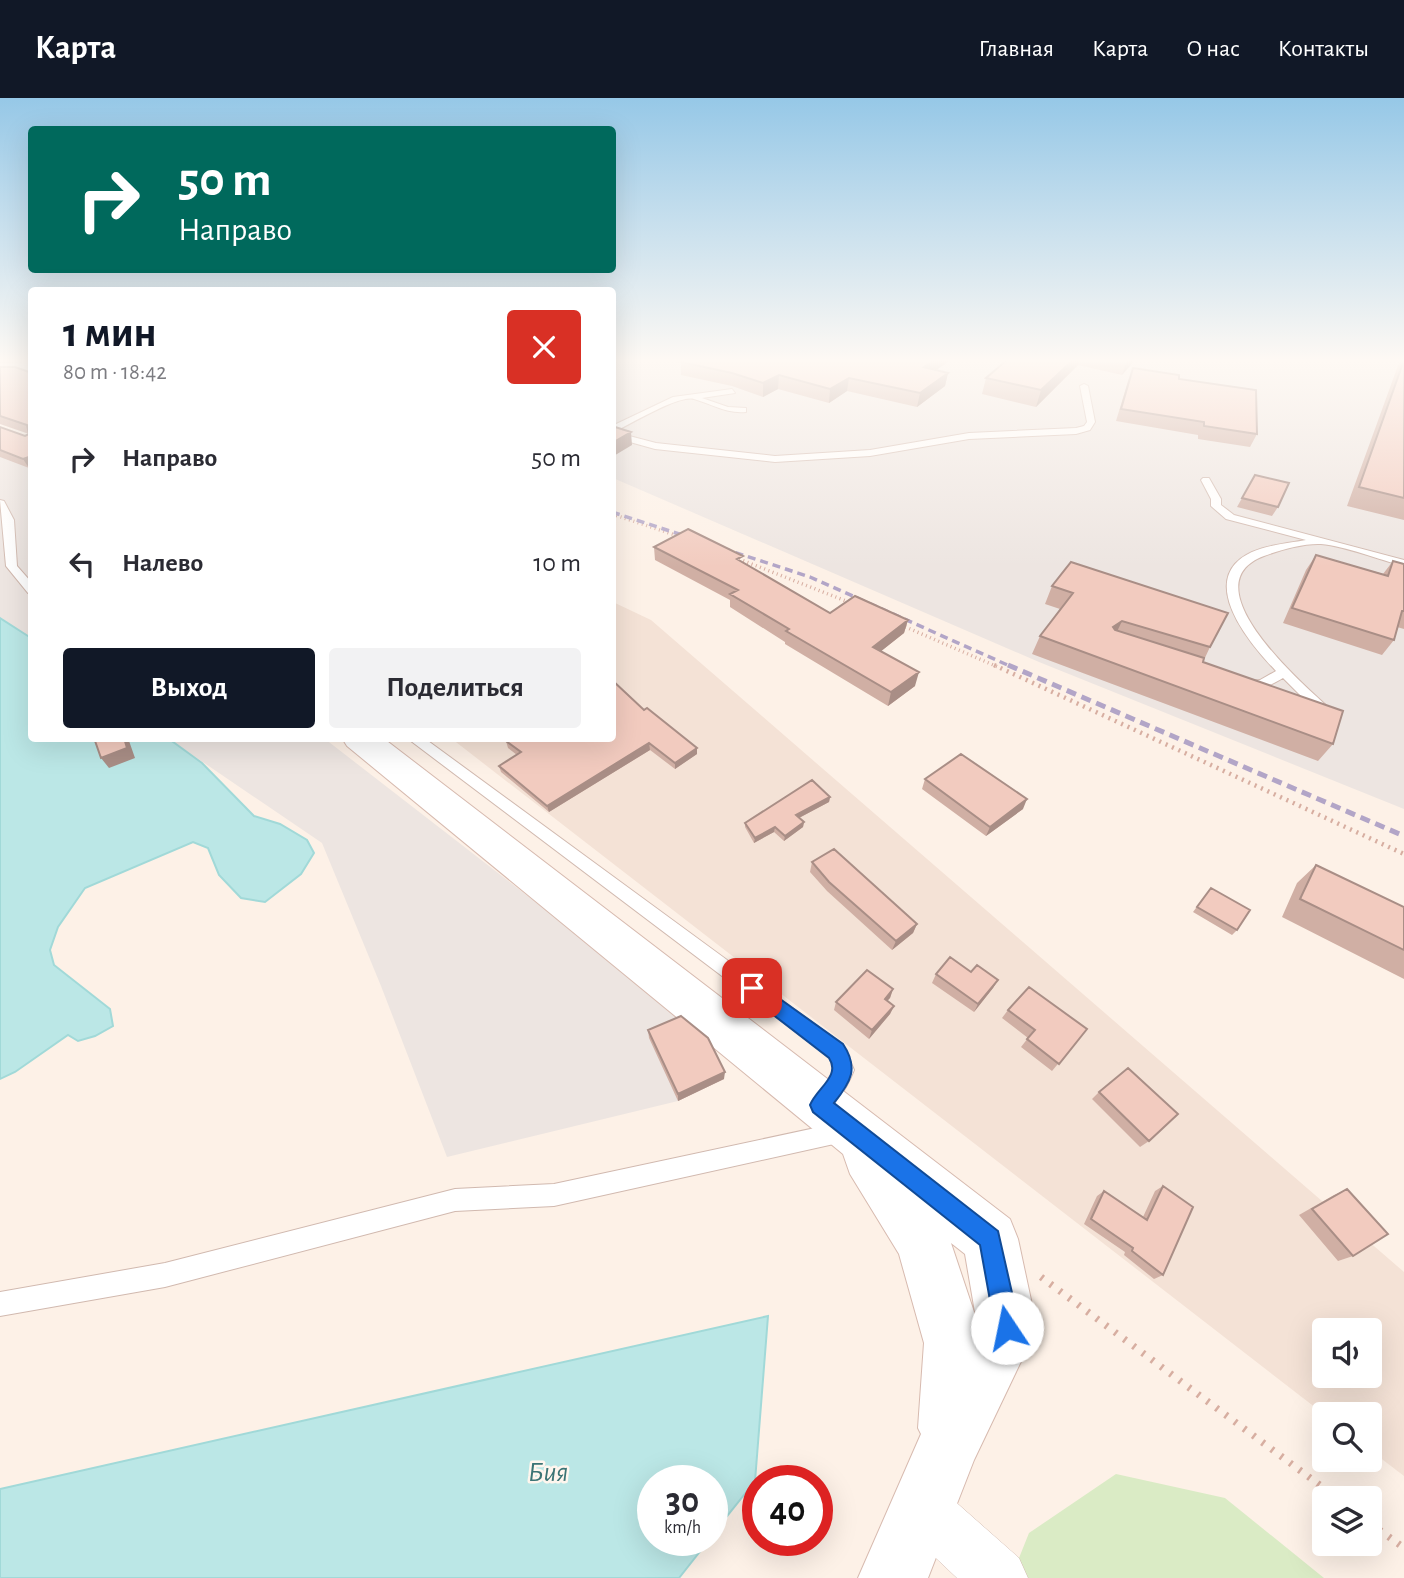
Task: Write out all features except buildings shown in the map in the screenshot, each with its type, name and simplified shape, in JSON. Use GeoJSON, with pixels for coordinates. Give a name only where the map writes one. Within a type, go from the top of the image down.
{"type":"FeatureCollection","features":[{"type":"Feature","properties":{"kind":"street"},"geometry":{"type":"LineString","coordinates":[[364,742],[990,1239],[1007,1328],[949,1443],[893,1578]]}},
{"type":"Feature","properties":{"kind":"street"},"geometry":{"type":"LineString","coordinates":[[836,1118],[923,1242],[954,1343],[949,1443]]}},
{"type":"Feature","properties":{"kind":"street"},"geometry":{"type":"LineString","coordinates":[[922,1508],[999,1578]]}},
{"type":"Feature","properties":{"kind":"lane"},"geometry":{"type":"LineString","coordinates":[[616,433],[655,446],[762,458],[842,456],[960,436],[1083,429]]}},
{"type":"Feature","properties":{"kind":"lane"},"geometry":{"type":"LineString","coordinates":[[1206,480],[1216,499],[1216,506],[1225,514],[1404,563]]}},
{"type":"Feature","properties":{"kind":"lane"},"geometry":{"type":"LineString","coordinates":[[0,503],[9,520],[12,566],[28,586]]}},
{"type":"Feature","properties":{"kind":"lane"},"geometry":{"type":"LineString","coordinates":[[1321,541],[1253,558],[1239,566],[1232,576],[1231,588],[1239,612],[1264,653],[1322,710]]}},
{"type":"Feature","properties":{"kind":"lane"},"geometry":{"type":"LineString","coordinates":[[1232,684],[1254,687],[1283,672]]}},
{"type":"Feature","properties":{"kind":"lane"},"geometry":{"type":"LineString","coordinates":[[0,1304],[165,1275],[455,1200],[554,1195],[694,1163],[836,1118],[840,1079],[844,1070],[836,1051],[605,877],[419,742]]}},
{"type":"Feature","properties":{"kind":"path"},"geometry":{"type":"LineString","coordinates":[[616,515],[687,539]]}},
{"type":"Feature","properties":{"kind":"path"},"geometry":{"type":"LineString","coordinates":[[738,559],[854,604]]}},
{"type":"Feature","properties":{"kind":"path"},"geometry":{"type":"LineString","coordinates":[[892,621],[1046,688],[1404,854]]}},
{"type":"Feature","properties":{"kind":"path"},"geometry":{"type":"LineString","coordinates":[[990,1239],[1321,1486]]}},
{"type":"Feature","properties":{"kind":"path"},"geometry":{"type":"LineString","coordinates":[[1382,1532],[1404,1548]]}},
{"type":"Feature","properties":{"kind":"shaded area"},"geometry":{"type":"Polygon","coordinates":[[[616,429],[1404,429],[1404,809],[1039,662],[616,479],[616,429]]]}},
{"type":"Feature","properties":{"kind":"shaded area"},"geometry":{"type":"Polygon","coordinates":[[[0,438],[28,447],[28,636],[0,618],[0,438]]]}},
{"type":"Feature","properties":{"kind":"shaded area"},"geometry":{"type":"Polygon","coordinates":[[[616,603],[651,620],[1404,1272],[1404,1476],[1382,1459],[1382,1402],[1312,1402],[1312,1405],[456,742],[616,742],[616,603]]]}},
{"type":"Feature","properties":{"kind":"shaded area"},"geometry":{"type":"Polygon","coordinates":[[[173,742],[329,742],[573,931],[694,1019],[724,1079],[678,1101],[447,1157],[322,843],[173,742]]]}},
{"type":"Feature","properties":{"kind":"green space"},"geometry":{"type":"Polygon","coordinates":[[[1116,1474],[1225,1498],[1324,1578],[1011,1578],[1029,1533],[1116,1474]]]}},
{"type":"Feature","properties":{"kind":"water"},"geometry":{"type":"Polygon","coordinates":[[[0,618],[28,636],[28,742],[173,742],[202,763],[254,816],[280,824],[307,840],[314,853],[301,874],[265,902],[241,898],[219,875],[208,848],[193,842],[85,888],[58,927],[50,950],[54,965],[110,1009],[113,1026],[95,1036],[78,1041],[68,1035],[15,1072],[0,1079],[0,618]]]}},
{"type":"Feature","properties":{"kind":"water","name":"Бия"},"geometry":{"type":"Polygon","coordinates":[[[768,1316],[756,1465],[742,1465],[742,1497],[728,1515],[728,1465],[637,1465],[637,1556],[696,1556],[679,1578],[0,1578],[0,1489],[768,1316]]]}},
{"type":"Feature","properties":{"kind":"railway"},"geometry":{"type":"LineString","coordinates":[[616,513],[810,577],[1012,667]]}},
{"type":"Feature","properties":{"kind":"railway"},"geometry":{"type":"LineString","coordinates":[[1008,665],[1404,836]]}},
{"type":"Feature","properties":{"kind":"route"},"geometry":{"type":"LineString","coordinates":[[752,988],[836,1051],[842,1060],[844,1070],[840,1079],[820,1105],[990,1239],[1007,1328]]}}]}
